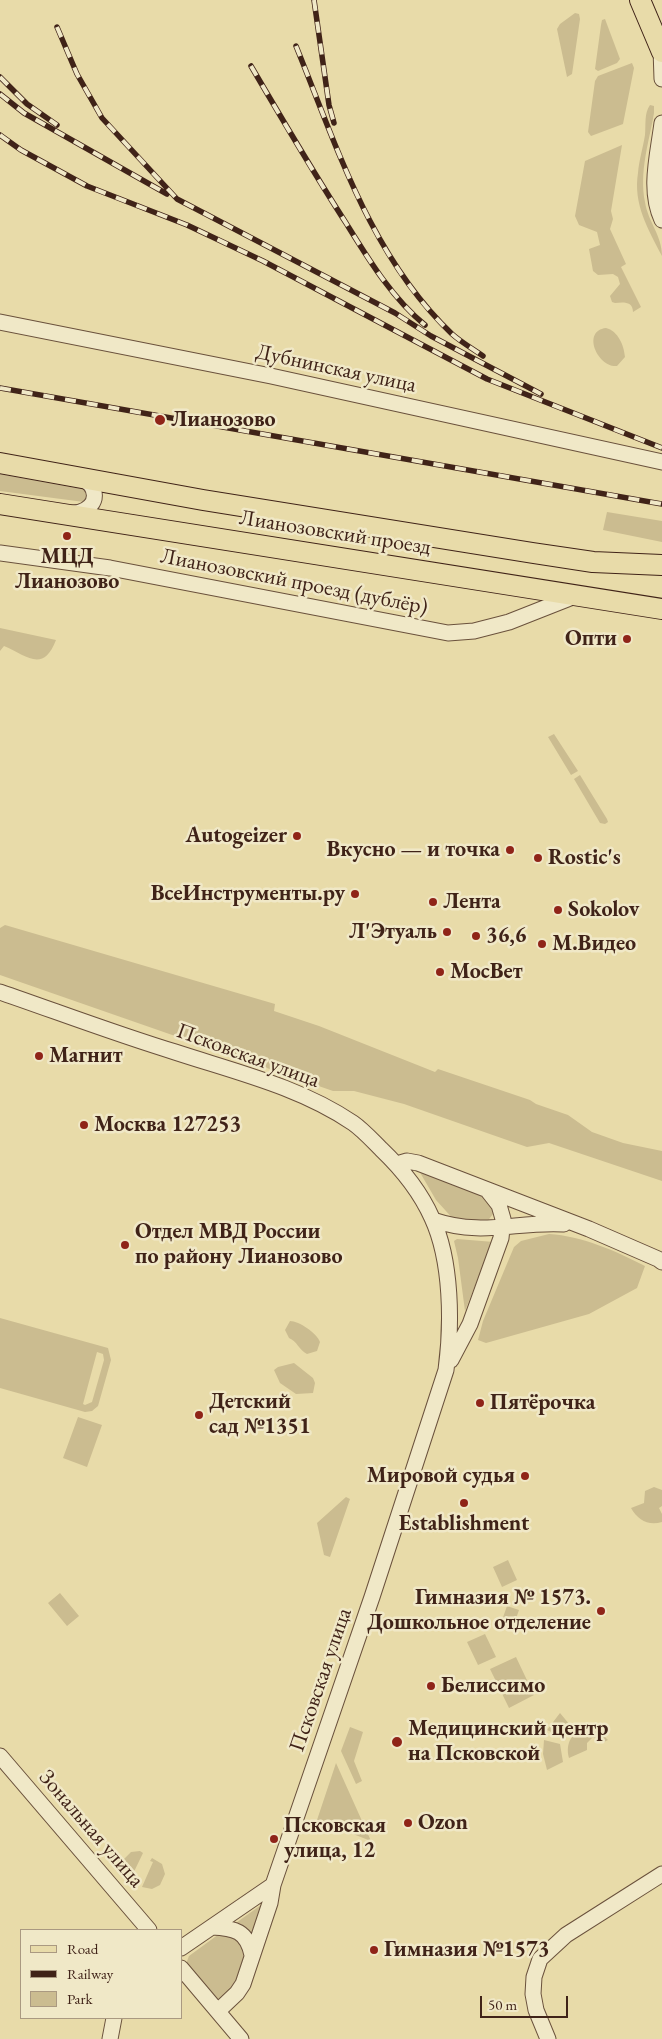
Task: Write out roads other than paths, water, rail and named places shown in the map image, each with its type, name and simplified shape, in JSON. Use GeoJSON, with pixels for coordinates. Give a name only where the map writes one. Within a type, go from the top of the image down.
{"type":"FeatureCollection","features":[{"type":"Feature","properties":{"kind":"main road"},"geometry":{"type":"LineString","coordinates":[[640,0],[661,51]]}},
{"type":"Feature","properties":{"kind":"main road","name":"Лианозовский проезд"},"geometry":{"type":"LineString","coordinates":[[0,463],[213,502],[533,553],[593,562],[662,565]]}},
{"type":"Feature","properties":{"kind":"main road","name":"Лианозовский проезд"},"geometry":{"type":"LineString","coordinates":[[0,504],[662,610]]}},
{"type":"Feature","properties":{"kind":"street"},"geometry":{"type":"LineString","coordinates":[[661,51],[662,79]]}},
{"type":"Feature","properties":{"kind":"street"},"geometry":{"type":"LineString","coordinates":[[661,128],[654,187],[656,205],[662,220]]}},
{"type":"Feature","properties":{"kind":"street","name":"Дубнинская улица"},"geometry":{"type":"LineString","coordinates":[[0,322],[270,376],[662,462]]}},
{"type":"Feature","properties":{"kind":"street"},"geometry":{"type":"LineString","coordinates":[[66,514],[81,512],[90,506],[94,499],[95,493],[92,486],[81,478]]}},
{"type":"Feature","properties":{"kind":"street","name":"Лианозовский проезд (дублёр)"},"geometry":{"type":"LineString","coordinates":[[0,553],[110,568],[448,633],[474,632],[509,622],[575,596]]}},
{"type":"Feature","properties":{"kind":"street"},"geometry":{"type":"LineString","coordinates":[[634,605],[653,602],[662,598]]}},
{"type":"Feature","properties":{"kind":"street","name":"Псковская улица"},"geometry":{"type":"LineString","coordinates":[[0,992],[172,1052],[270,1082],[314,1101],[355,1124],[397,1164],[424,1202],[433,1220],[442,1249],[450,1307],[450,1342],[446,1370],[372,1597],[273,1885],[270,1904],[242,1984],[237,1993],[218,2011]]}},
{"type":"Feature","properties":{"kind":"street"},"geometry":{"type":"LineString","coordinates":[[397,1164],[406,1161],[418,1163],[581,1226],[660,1260]]}},
{"type":"Feature","properties":{"kind":"street"},"geometry":{"type":"LineString","coordinates":[[446,1370],[470,1324],[497,1253],[503,1228],[503,1219],[499,1205],[488,1191]]}},
{"type":"Feature","properties":{"kind":"street"},"geometry":{"type":"LineString","coordinates":[[433,1220],[453,1227],[478,1229],[542,1224],[581,1226]]}},
{"type":"Feature","properties":{"kind":"street"},"geometry":{"type":"LineString","coordinates":[[497,1253],[520,1233],[542,1224]]}},
{"type":"Feature","properties":{"kind":"street","name":"Зональная улица"},"geometry":{"type":"LineString","coordinates":[[0,1756],[134,1924],[146,1929]]}},
{"type":"Feature","properties":{"kind":"street"},"geometry":{"type":"LineString","coordinates":[[548,2039],[536,2010],[533,1994],[534,1977],[540,1959],[566,1935],[662,1874]]}},
{"type":"Feature","properties":{"kind":"street"},"geometry":{"type":"LineString","coordinates":[[182,1947],[273,1885]]}},
{"type":"Feature","properties":{"kind":"street"},"geometry":{"type":"LineString","coordinates":[[212,1927],[230,1928],[243,1934],[250,1943],[252,1955]]}},
{"type":"Feature","properties":{"kind":"street"},"geometry":{"type":"LineString","coordinates":[[182,1969],[241,2039]]}},
{"type":"Feature","properties":{"kind":"street"},"geometry":{"type":"LineString","coordinates":[[110,2039],[114,2019]]}},
{"type":"Feature","properties":{"kind":"railway"},"geometry":{"type":"LineString","coordinates":[[314,0],[329,105],[334,123]]}},
{"type":"Feature","properties":{"kind":"railway"},"geometry":{"type":"LineString","coordinates":[[57,27],[77,74],[102,118],[177,199],[395,313],[431,336],[541,394]]}},
{"type":"Feature","properties":{"kind":"railway"},"geometry":{"type":"LineString","coordinates":[[296,46],[359,199],[399,271],[424,304],[452,334],[483,356]]}},
{"type":"Feature","properties":{"kind":"railway"},"geometry":{"type":"LineString","coordinates":[[251,66],[372,264],[402,303],[425,325]]}},
{"type":"Feature","properties":{"kind":"railway"},"geometry":{"type":"LineString","coordinates":[[0,77],[27,104],[57,125]]}},
{"type":"Feature","properties":{"kind":"railway"},"geometry":{"type":"LineString","coordinates":[[0,94],[24,113],[167,194]]}},
{"type":"Feature","properties":{"kind":"railway"},"geometry":{"type":"LineString","coordinates":[[0,135],[21,150],[87,186],[187,225],[263,261],[487,379],[662,448]]}},
{"type":"Feature","properties":{"kind":"railway"},"geometry":{"type":"LineString","coordinates":[[0,388],[662,504]]}},
{"type":"Feature","properties":{"kind":"place","name":"Лианозово"},"geometry":{"type":"Point","coordinates":[160,420]}},
{"type":"Feature","properties":{"kind":"place","name":"МЦД Лианозово"},"geometry":{"type":"Point","coordinates":[67,536]}},
{"type":"Feature","properties":{"kind":"place","name":"Опти"},"geometry":{"type":"Point","coordinates":[627,639]}},
{"type":"Feature","properties":{"kind":"place","name":"Autogeizer"},"geometry":{"type":"Point","coordinates":[297,836]}},
{"type":"Feature","properties":{"kind":"place","name":"Вкусно — и точка"},"geometry":{"type":"Point","coordinates":[510,850]}},
{"type":"Feature","properties":{"kind":"place","name":"Rostic's"},"geometry":{"type":"Point","coordinates":[538,858]}},
{"type":"Feature","properties":{"kind":"place","name":"ВсеИнструменты.ру"},"geometry":{"type":"Point","coordinates":[355,894]}},
{"type":"Feature","properties":{"kind":"place","name":"Лента"},"geometry":{"type":"Point","coordinates":[433,902]}},
{"type":"Feature","properties":{"kind":"place","name":"Sokolov"},"geometry":{"type":"Point","coordinates":[558,910]}},
{"type":"Feature","properties":{"kind":"place","name":"Л'Этуаль"},"geometry":{"type":"Point","coordinates":[447,932]}},
{"type":"Feature","properties":{"kind":"place","name":"36,6"},"geometry":{"type":"Point","coordinates":[476,936]}},
{"type":"Feature","properties":{"kind":"place","name":"М.Видео"},"geometry":{"type":"Point","coordinates":[542,944]}},
{"type":"Feature","properties":{"kind":"place","name":"МосВет"},"geometry":{"type":"Point","coordinates":[440,972]}},
{"type":"Feature","properties":{"kind":"place","name":"Магнит"},"geometry":{"type":"Point","coordinates":[39,1056]}},
{"type":"Feature","properties":{"kind":"place","name":"Москва 127253"},"geometry":{"type":"Point","coordinates":[84,1125]}},
{"type":"Feature","properties":{"kind":"place","name":"Отдел МВД России по району Лианозово"},"geometry":{"type":"Point","coordinates":[125,1245]}},
{"type":"Feature","properties":{"kind":"place","name":"Пятёрочка"},"geometry":{"type":"Point","coordinates":[480,1403]}},
{"type":"Feature","properties":{"kind":"place","name":"Детский сад №1351"},"geometry":{"type":"Point","coordinates":[199,1415]}},
{"type":"Feature","properties":{"kind":"place","name":"Мировой судья"},"geometry":{"type":"Point","coordinates":[525,1476]}},
{"type":"Feature","properties":{"kind":"place","name":"Establishment"},"geometry":{"type":"Point","coordinates":[464,1503]}},
{"type":"Feature","properties":{"kind":"place","name":"Гимназия № 1573. Дошкольное отделение"},"geometry":{"type":"Point","coordinates":[601,1611]}},
{"type":"Feature","properties":{"kind":"place","name":"Белиссимо"},"geometry":{"type":"Point","coordinates":[431,1686]}},
{"type":"Feature","properties":{"kind":"place","name":"Медицинский центр на Псковской"},"geometry":{"type":"Point","coordinates":[397,1742]}},
{"type":"Feature","properties":{"kind":"place","name":"Ozon"},"geometry":{"type":"Point","coordinates":[408,1823]}},
{"type":"Feature","properties":{"kind":"place","name":"Псковская улица, 12"},"geometry":{"type":"Point","coordinates":[274,1839]}},
{"type":"Feature","properties":{"kind":"place","name":"Гимназия №1573"},"geometry":{"type":"Point","coordinates":[374,1950]}}]}
